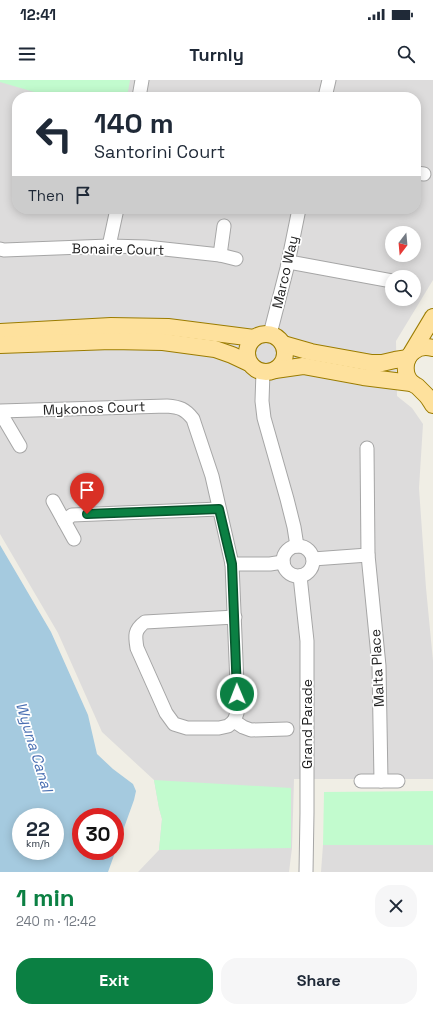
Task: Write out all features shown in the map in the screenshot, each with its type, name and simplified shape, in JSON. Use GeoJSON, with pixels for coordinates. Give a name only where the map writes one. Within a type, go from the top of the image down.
{"type":"FeatureCollection","features":[{"type":"Feature","properties":{"kind":"main road"},"geometry":{"type":"LineString","coordinates":[[433,317],[406,364],[407,376],[421,386],[433,405]]}},
{"type":"Feature","properties":{"kind":"main road"},"geometry":{"type":"LineString","coordinates":[[0,332],[77,327],[168,327],[254,338]]}},
{"type":"Feature","properties":{"kind":"main road"},"geometry":{"type":"LineString","coordinates":[[269,371],[281,366],[286,355],[285,349],[280,339],[275,336],[270,334],[259,335],[249,344],[247,350],[249,362],[256,370],[269,371],[303,366],[421,386]]}},
{"type":"Feature","properties":{"kind":"main road"},"geometry":{"type":"LineString","coordinates":[[0,345],[111,341],[163,342],[215,349],[249,362]]}},
{"type":"Feature","properties":{"kind":"main road"},"geometry":{"type":"LineString","coordinates":[[283,344],[311,352],[372,363],[395,360],[410,355],[418,349],[424,347],[433,348]]}},
{"type":"Feature","properties":{"kind":"street"},"geometry":{"type":"LineString","coordinates":[[140,92],[142,80]]}},
{"type":"Feature","properties":{"kind":"street"},"geometry":{"type":"LineString","coordinates":[[326,92],[329,80]]}},
{"type":"Feature","properties":{"kind":"street"},"geometry":{"type":"LineString","coordinates":[[108,246],[115,214]]}},
{"type":"Feature","properties":{"kind":"street","name":"Marco Way"},"geometry":{"type":"LineString","coordinates":[[270,334],[289,262],[298,214]]}},
{"type":"Feature","properties":{"kind":"street"},"geometry":{"type":"LineString","coordinates":[[220,255],[224,226]]}},
{"type":"Feature","properties":{"kind":"street","name":"Bonaire Court"},"geometry":{"type":"LineString","coordinates":[[0,248],[4,250],[108,246],[146,247],[220,255],[236,259]]}},
{"type":"Feature","properties":{"kind":"street"},"geometry":{"type":"LineString","coordinates":[[289,262],[385,280]]}},
{"type":"Feature","properties":{"kind":"street"},"geometry":{"type":"LineString","coordinates":[[269,371],[262,401],[264,418],[287,499],[297,546]]}},
{"type":"Feature","properties":{"kind":"street","name":"Mykonos Court"},"geometry":{"type":"LineString","coordinates":[[0,412],[167,406],[179,407],[188,412],[193,419],[212,476],[219,509]]}},
{"type":"Feature","properties":{"kind":"street"},"geometry":{"type":"LineString","coordinates":[[0,412],[20,446]]}},
{"type":"Feature","properties":{"kind":"street","name":"Malta Place"},"geometry":{"type":"LineString","coordinates":[[367,448],[368,555],[379,666],[381,781]]}},
{"type":"Feature","properties":{"kind":"street"},"geometry":{"type":"LineString","coordinates":[[53,501],[74,539]]}},
{"type":"Feature","properties":{"kind":"street"},"geometry":{"type":"LineString","coordinates":[[64,521],[72,515],[219,509],[232,564],[235,617],[237,713],[234,721],[228,726],[219,728],[187,728],[174,724],[166,713],[137,648],[135,637],[139,626],[145,622],[153,621],[235,617]]}},
{"type":"Feature","properties":{"kind":"street"},"geometry":{"type":"LineString","coordinates":[[297,546],[309,551],[313,559],[310,570],[300,576],[290,574],[284,567],[283,562],[288,550],[297,546]]}},
{"type":"Feature","properties":{"kind":"street"},"geometry":{"type":"LineString","coordinates":[[313,559],[368,555]]}},
{"type":"Feature","properties":{"kind":"street"},"geometry":{"type":"LineString","coordinates":[[232,564],[270,564],[283,562]]}},
{"type":"Feature","properties":{"kind":"street","name":"Grand Parade"},"geometry":{"type":"LineString","coordinates":[[300,576],[307,641],[306,872]]}},
{"type":"Feature","properties":{"kind":"street"},"geometry":{"type":"LineString","coordinates":[[234,721],[251,730],[287,729]]}},
{"type":"Feature","properties":{"kind":"street"},"geometry":{"type":"LineString","coordinates":[[361,781],[398,781]]}},
{"type":"Feature","properties":{"kind":"shaded area"},"geometry":{"type":"Polygon","coordinates":[[[0,80],[433,80],[433,280],[421,300],[421,270],[385,270],[385,306],[417,306],[396,341],[397,396],[412,408],[423,424],[419,488],[433,661],[433,779],[294,779],[292,848],[289,872],[138,872],[159,850],[162,819],[154,780],[102,732],[58,633],[0,534],[0,80]]]}},
{"type":"Feature","properties":{"kind":"shaded area"},"geometry":{"type":"Polygon","coordinates":[[[323,845],[433,845],[433,872],[321,872],[323,845]]]}},
{"type":"Feature","properties":{"kind":"green space"},"geometry":{"type":"Polygon","coordinates":[[[0,80],[130,80],[128,92],[34,92],[0,82],[0,80]]]}},
{"type":"Feature","properties":{"kind":"green space"},"geometry":{"type":"Polygon","coordinates":[[[154,780],[291,788],[291,848],[159,850],[162,819],[154,780]]]}},
{"type":"Feature","properties":{"kind":"green space"},"geometry":{"type":"Polygon","coordinates":[[[433,791],[433,845],[323,845],[324,792],[433,791]]]}},
{"type":"Feature","properties":{"kind":"water","name":"Wyuna Canal"},"geometry":{"type":"Polygon","coordinates":[[[0,545],[51,632],[88,715],[97,754],[113,769],[133,784],[136,791],[124,828],[124,808],[72,808],[72,860],[112,860],[108,872],[0,872],[0,545]]]}},
{"type":"Feature","properties":{"kind":"route"},"geometry":{"type":"LineString","coordinates":[[87,514],[219,509],[232,564],[237,694]]}}]}
